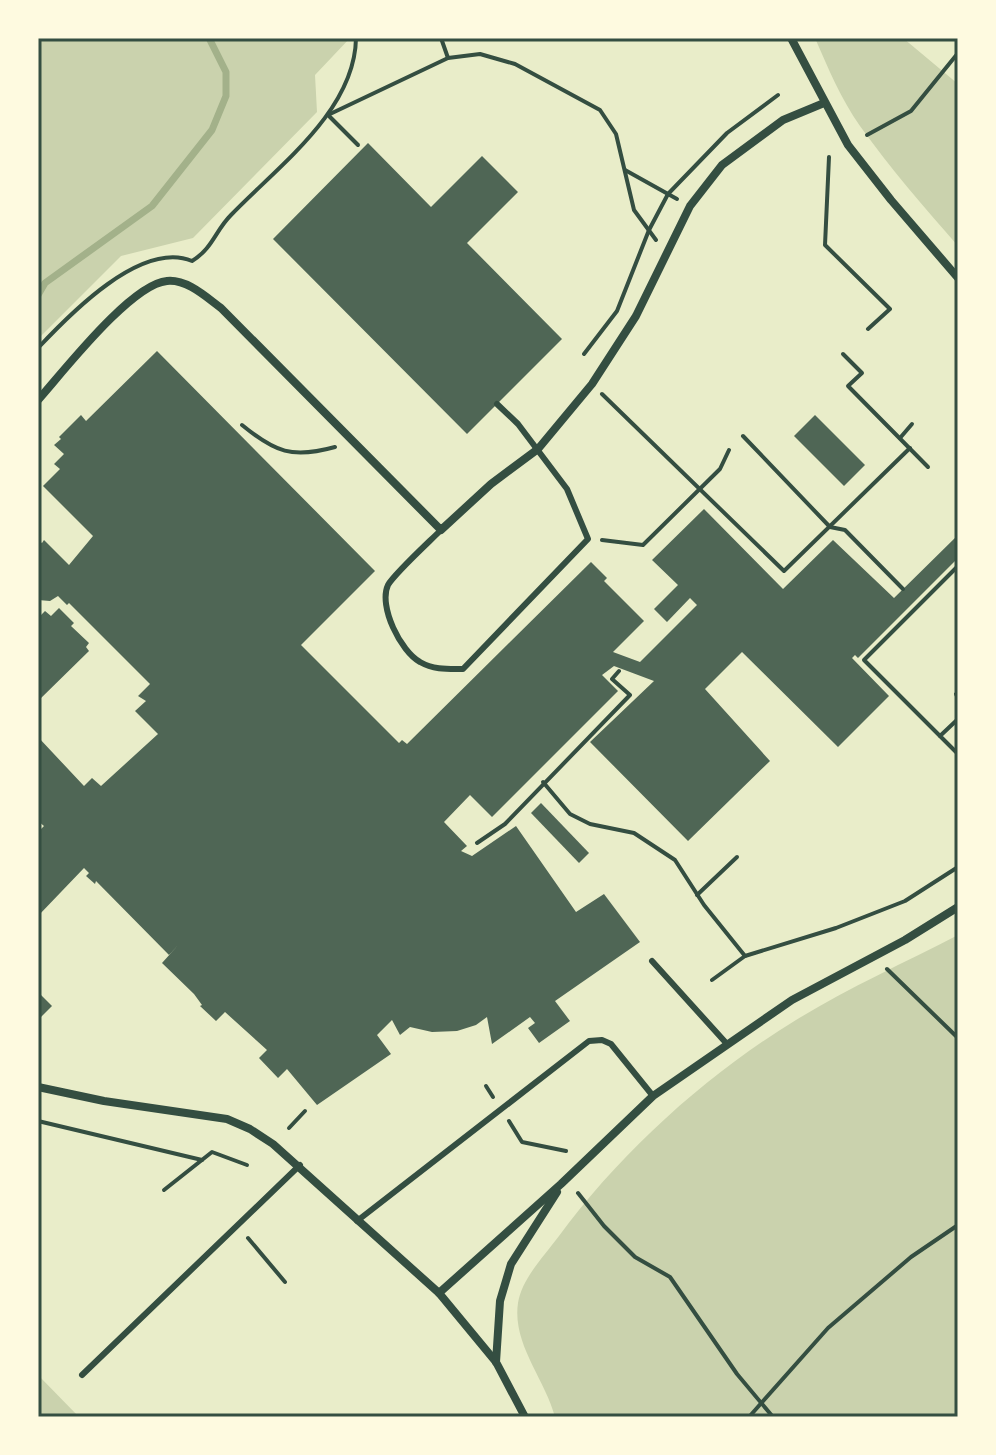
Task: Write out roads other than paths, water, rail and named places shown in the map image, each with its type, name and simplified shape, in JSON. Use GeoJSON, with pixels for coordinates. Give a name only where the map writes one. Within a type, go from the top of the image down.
{"type":"FeatureCollection","features":[{"type":"Feature","properties":{"kind":"street"},"geometry":{"type":"LineString","coordinates":[[791,38],[848,145],[958,278]]}},
{"type":"Feature","properties":{"kind":"street"},"geometry":{"type":"LineString","coordinates":[[38,400],[136,295],[168,281],[182,283],[221,308],[441,530],[491,484],[538,449],[592,384],[636,316],[690,206],[722,165],[783,120],[824,103]]}},
{"type":"Feature","properties":{"kind":"street"},"geometry":{"type":"LineString","coordinates":[[439,1293],[561,1184],[653,1096],[792,1000],[940,920],[958,907]]}},
{"type":"Feature","properties":{"kind":"street"},"geometry":{"type":"LineString","coordinates":[[38,1087],[104,1101],[227,1119],[250,1129],[300,1165],[357,1221],[439,1293],[496,1362],[525,1417]]}},
{"type":"Feature","properties":{"kind":"street"},"geometry":{"type":"LineString","coordinates":[[496,1362],[500,1301],[511,1264],[561,1184]]}},
{"type":"Feature","properties":{"kind":"lane"},"geometry":{"type":"LineString","coordinates":[[441,530],[388,586],[385,608],[392,628],[416,660],[434,668],[463,669],[588,539],[567,489],[538,449],[497,404]]}},
{"type":"Feature","properties":{"kind":"lane"},"geometry":{"type":"LineString","coordinates":[[652,961],[727,1044]]}},
{"type":"Feature","properties":{"kind":"lane"},"geometry":{"type":"LineString","coordinates":[[357,1221],[589,1041],[602,1040],[611,1044],[653,1096]]}},
{"type":"Feature","properties":{"kind":"lane"},"geometry":{"type":"LineString","coordinates":[[82,1375],[300,1165]]}},
{"type":"Feature","properties":{"kind":"waterway"},"geometry":{"type":"LineString","coordinates":[[38,295],[45,283],[152,206],[212,130],[226,96],[226,72],[209,38]]}}]}
